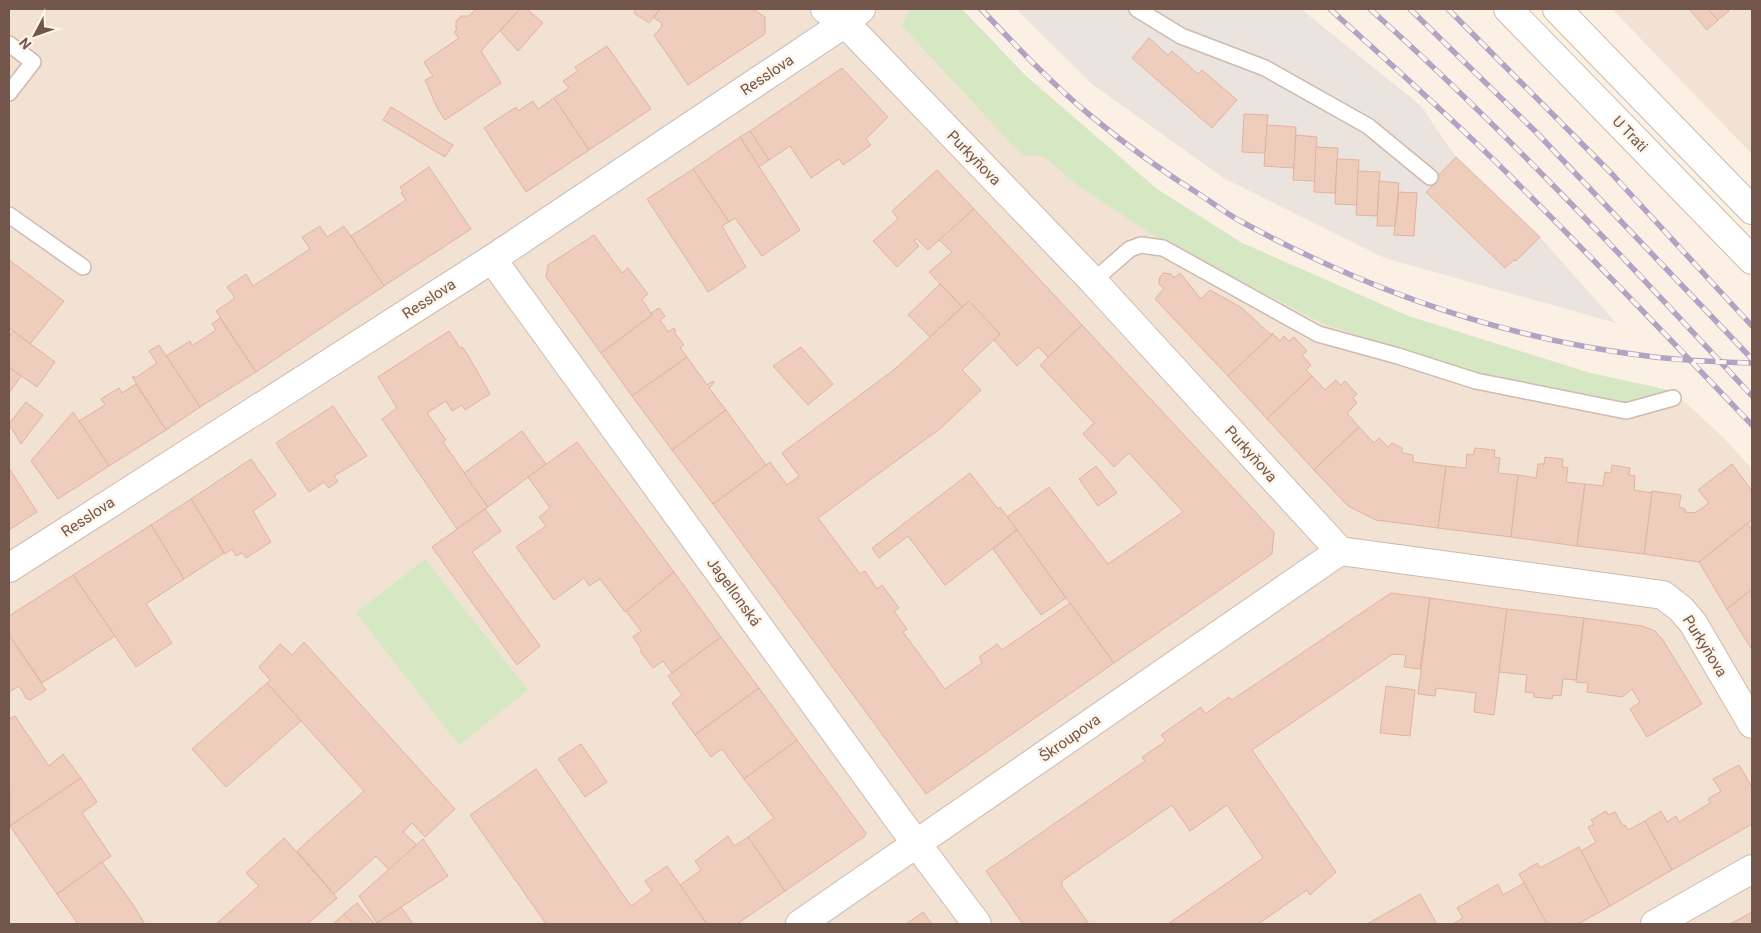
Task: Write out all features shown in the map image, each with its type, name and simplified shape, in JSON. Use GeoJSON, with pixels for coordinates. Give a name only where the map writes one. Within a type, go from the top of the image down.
{"type":"FeatureCollection","features":[{"type":"Feature","properties":{"kind":"street","name":"U Trati"},"geometry":{"type":"LineString","coordinates":[[1508,9],[1752,260]]}},
{"type":"Feature","properties":{"kind":"street"},"geometry":{"type":"LineString","coordinates":[[1557,9],[1752,210]]}},
{"type":"Feature","properties":{"kind":"street","name":"Resslova"},"geometry":{"type":"LineString","coordinates":[[9,568],[492,259],[844,13]]}},
{"type":"Feature","properties":{"kind":"street","name":"Purkyňova"},"geometry":{"type":"LineString","coordinates":[[844,13],[1094,281],[1340,551],[1663,595],[1681,609],[1693,624],[1752,724]]}},
{"type":"Feature","properties":{"kind":"street","name":"Jagellonská"},"geometry":{"type":"LineString","coordinates":[[492,259],[916,844],[977,924]]}},
{"type":"Feature","properties":{"kind":"street","name":"Škroupova"},"geometry":{"type":"LineString","coordinates":[[800,924],[1340,551]]}},
{"type":"Feature","properties":{"kind":"street"},"geometry":{"type":"LineString","coordinates":[[1655,924],[1752,869]]}},
{"type":"Feature","properties":{"kind":"lane"},"geometry":{"type":"LineString","coordinates":[[1137,9],[1181,36],[1265,68],[1368,126],[1430,177]]}},
{"type":"Feature","properties":{"kind":"lane"},"geometry":{"type":"LineString","coordinates":[[9,44],[33,62],[9,94]]}},
{"type":"Feature","properties":{"kind":"lane"},"geometry":{"type":"LineString","coordinates":[[9,215],[83,267]]}},
{"type":"Feature","properties":{"kind":"lane"},"geometry":{"type":"LineString","coordinates":[[1094,281],[1130,249],[1141,245],[1163,248],[1318,334],[1398,356],[1476,381],[1626,411],[1673,398]]}},
{"type":"Feature","properties":{"kind":"shaded area"},"geometry":{"type":"Polygon","coordinates":[[[9,9],[962,9],[1026,76],[1157,189],[1242,243],[1408,316],[1590,373],[1673,391],[1725,439],[1752,469],[1752,924],[9,924],[9,9]]]}},
{"type":"Feature","properties":{"kind":"shaded area"},"geometry":{"type":"Polygon","coordinates":[[[1016,9],[1301,9],[1420,105],[1456,157],[1540,237],[1616,323],[1385,258],[1225,179],[1092,84],[1016,9]]]}},
{"type":"Feature","properties":{"kind":"shaded area"},"geometry":{"type":"Polygon","coordinates":[[[1612,9],[1752,9],[1752,154],[1612,9]]]}},
{"type":"Feature","properties":{"kind":"green space"},"geometry":{"type":"Polygon","coordinates":[[[910,9],[962,9],[1026,76],[1157,189],[1242,243],[1408,316],[1590,373],[1673,391],[1627,404],[1472,374],[1322,323],[1151,234],[1073,182],[1045,157],[1022,155],[902,26],[910,9]]]}},
{"type":"Feature","properties":{"kind":"green space"},"geometry":{"type":"Polygon","coordinates":[[[425,559],[528,690],[459,745],[356,613],[425,559]]]}},
{"type":"Feature","properties":{"kind":"building"},"geometry":{"type":"Polygon","coordinates":[[[476,9],[520,9],[481,51],[501,83],[445,120],[437,108],[425,80],[433,76],[424,62],[459,38],[454,32],[457,29],[456,21],[461,16],[469,16],[476,9]]]}},
{"type":"Feature","properties":{"kind":"building"},"geometry":{"type":"Polygon","coordinates":[[[520,9],[527,9],[543,23],[518,51],[500,31],[520,9]]]}},
{"type":"Feature","properties":{"kind":"building"},"geometry":{"type":"Polygon","coordinates":[[[636,9],[660,9],[649,23],[634,13],[636,9]]]}},
{"type":"Feature","properties":{"kind":"building"},"geometry":{"type":"Polygon","coordinates":[[[660,9],[753,9],[765,17],[765,34],[688,85],[654,35],[661,28],[662,23],[654,18],[660,9]]]}},
{"type":"Feature","properties":{"kind":"building"},"geometry":{"type":"Polygon","coordinates":[[[1689,9],[1708,9],[1718,20],[1707,30],[1689,9]]]}},
{"type":"Feature","properties":{"kind":"building"},"geometry":{"type":"Polygon","coordinates":[[[1708,9],[1727,9],[1729,11],[1718,20],[1708,9]]]}},
{"type":"Feature","properties":{"kind":"building"},"geometry":{"type":"Polygon","coordinates":[[[1149,38],[1168,55],[1172,51],[1198,74],[1202,70],[1237,100],[1212,128],[1132,58],[1149,38]]]}},
{"type":"Feature","properties":{"kind":"building"},"geometry":{"type":"Polygon","coordinates":[[[607,46],[651,109],[589,150],[554,98],[569,88],[563,81],[578,71],[575,67],[607,46]]]}},
{"type":"Feature","properties":{"kind":"building"},"geometry":{"type":"Polygon","coordinates":[[[842,68],[888,117],[866,139],[871,145],[843,165],[839,159],[811,178],[790,146],[769,160],[750,131],[842,68]]]}},
{"type":"Feature","properties":{"kind":"building"},"geometry":{"type":"Polygon","coordinates":[[[554,98],[589,150],[526,192],[484,128],[516,107],[518,111],[533,101],[538,109],[554,98]]]}},
{"type":"Feature","properties":{"kind":"building"},"geometry":{"type":"Polygon","coordinates":[[[391,107],[453,145],[445,157],[383,120],[391,107]]]}},
{"type":"Feature","properties":{"kind":"building"},"geometry":{"type":"Polygon","coordinates":[[[1244,114],[1268,115],[1265,153],[1242,152],[1244,114]]]}},
{"type":"Feature","properties":{"kind":"building"},"geometry":{"type":"Polygon","coordinates":[[[1267,125],[1296,127],[1294,168],[1264,166],[1267,125]]]}},
{"type":"Feature","properties":{"kind":"building"},"geometry":{"type":"Polygon","coordinates":[[[750,131],[769,160],[759,167],[740,137],[750,131]]]}},
{"type":"Feature","properties":{"kind":"building"},"geometry":{"type":"Polygon","coordinates":[[[1296,135],[1317,137],[1315,181],[1293,180],[1296,135]]]}},
{"type":"Feature","properties":{"kind":"building"},"geometry":{"type":"Polygon","coordinates":[[[740,137],[800,230],[762,256],[735,218],[729,222],[693,169],[740,137]]]}},
{"type":"Feature","properties":{"kind":"building"},"geometry":{"type":"Polygon","coordinates":[[[1316,147],[1338,148],[1335,193],[1314,192],[1316,147]]]}},
{"type":"Feature","properties":{"kind":"building"},"geometry":{"type":"Polygon","coordinates":[[[1456,157],[1540,237],[1516,261],[1514,260],[1505,268],[1426,192],[1435,183],[1433,181],[1456,157]]]}},
{"type":"Feature","properties":{"kind":"building"},"geometry":{"type":"Polygon","coordinates":[[[1337,159],[1359,160],[1357,205],[1335,204],[1337,159]]]}},
{"type":"Feature","properties":{"kind":"building"},"geometry":{"type":"Polygon","coordinates":[[[429,167],[471,229],[384,286],[351,236],[406,200],[401,193],[403,191],[400,187],[429,167]]]}},
{"type":"Feature","properties":{"kind":"building"},"geometry":{"type":"Polygon","coordinates":[[[693,169],[729,222],[722,226],[746,267],[708,292],[647,199],[693,169]]]}},
{"type":"Feature","properties":{"kind":"building"},"geometry":{"type":"Polygon","coordinates":[[[937,170],[974,209],[928,250],[917,239],[914,241],[919,246],[897,267],[873,241],[898,219],[892,211],[937,170]]]}},
{"type":"Feature","properties":{"kind":"building"},"geometry":{"type":"Polygon","coordinates":[[[1358,171],[1380,172],[1377,216],[1356,215],[1358,171]]]}},
{"type":"Feature","properties":{"kind":"building"},"geometry":{"type":"Polygon","coordinates":[[[1379,181],[1399,183],[1395,226],[1377,226],[1379,181]]]}},
{"type":"Feature","properties":{"kind":"building"},"geometry":{"type":"Polygon","coordinates":[[[1399,192],[1417,193],[1414,236],[1394,235],[1399,192]]]}},
{"type":"Feature","properties":{"kind":"building"},"geometry":{"type":"Polygon","coordinates":[[[974,209],[1082,325],[1048,357],[1038,347],[1017,366],[994,340],[1000,334],[969,301],[962,307],[929,272],[952,252],[939,240],[974,209]]]}},
{"type":"Feature","properties":{"kind":"building"},"geometry":{"type":"Polygon","coordinates":[[[320,226],[327,237],[344,226],[384,286],[256,372],[216,311],[235,298],[227,287],[246,274],[253,286],[310,249],[302,237],[320,226]]]}},
{"type":"Feature","properties":{"kind":"building"},"geometry":{"type":"Polygon","coordinates":[[[594,235],[622,273],[628,268],[648,294],[642,299],[652,315],[601,353],[546,277],[548,265],[594,235]]]}},
{"type":"Feature","properties":{"kind":"building"},"geometry":{"type":"Polygon","coordinates":[[[9,260],[64,301],[30,344],[9,328],[9,260]]]}},
{"type":"Feature","properties":{"kind":"building"},"geometry":{"type":"Polygon","coordinates":[[[1163,273],[1171,274],[1174,278],[1180,273],[1201,299],[1210,290],[1242,308],[1271,335],[1273,334],[1228,376],[1155,299],[1164,288],[1159,284],[1163,273]]]}},
{"type":"Feature","properties":{"kind":"building"},"geometry":{"type":"Polygon","coordinates":[[[940,284],[962,307],[930,337],[908,315],[940,284]]]}},
{"type":"Feature","properties":{"kind":"building"},"geometry":{"type":"Polygon","coordinates":[[[969,301],[1000,334],[962,370],[981,390],[941,428],[818,518],[860,574],[865,571],[877,589],[882,585],[899,608],[894,611],[907,629],[903,632],[945,689],[982,663],[979,657],[997,644],[1002,650],[1070,603],[1114,663],[926,794],[713,504],[770,462],[787,485],[799,476],[782,453],[895,369],[969,301]]]}},
{"type":"Feature","properties":{"kind":"building"},"geometry":{"type":"Polygon","coordinates":[[[659,308],[665,316],[660,320],[668,332],[674,328],[676,331],[674,332],[684,345],[680,348],[687,357],[632,396],[601,353],[659,308]]]}},
{"type":"Feature","properties":{"kind":"building"},"geometry":{"type":"Polygon","coordinates":[[[220,318],[256,372],[200,407],[166,356],[190,341],[192,346],[216,330],[212,324],[220,318]]]}},
{"type":"Feature","properties":{"kind":"building"},"geometry":{"type":"Polygon","coordinates":[[[1082,325],[1274,532],[1272,554],[1114,663],[1007,517],[1049,487],[1108,564],[1183,512],[1129,453],[1114,467],[1083,434],[1094,423],[1040,365],[1082,325]]]}},
{"type":"Feature","properties":{"kind":"building"},"geometry":{"type":"Polygon","coordinates":[[[13,331],[55,362],[37,387],[9,367],[9,337],[13,331]]]}},
{"type":"Feature","properties":{"kind":"building"},"geometry":{"type":"Polygon","coordinates":[[[449,331],[460,348],[462,347],[468,355],[490,394],[465,410],[462,405],[452,411],[446,401],[427,413],[446,440],[443,442],[488,507],[457,529],[382,419],[397,408],[378,377],[449,331]]]}},
{"type":"Feature","properties":{"kind":"building"},"geometry":{"type":"Polygon","coordinates":[[[1273,334],[1280,341],[1284,336],[1289,341],[1294,337],[1307,351],[1302,355],[1311,365],[1306,370],[1312,376],[1267,419],[1228,376],[1273,334]]]}},
{"type":"Feature","properties":{"kind":"building"},"geometry":{"type":"Polygon","coordinates":[[[159,345],[200,407],[166,430],[132,377],[134,376],[135,378],[157,363],[149,351],[159,345]]]}},
{"type":"Feature","properties":{"kind":"building"},"geometry":{"type":"Polygon","coordinates":[[[801,347],[833,384],[808,405],[773,366],[801,347]]]}},
{"type":"Feature","properties":{"kind":"building"},"geometry":{"type":"Polygon","coordinates":[[[687,357],[707,385],[713,381],[714,383],[709,388],[726,410],[672,450],[632,396],[687,357]]]}},
{"type":"Feature","properties":{"kind":"building"},"geometry":{"type":"Polygon","coordinates":[[[9,367],[21,376],[9,393],[9,367]]]}},
{"type":"Feature","properties":{"kind":"building"},"geometry":{"type":"Polygon","coordinates":[[[1312,376],[1325,390],[1336,380],[1341,385],[1345,381],[1357,394],[1353,398],[1357,403],[1347,413],[1359,427],[1314,470],[1267,419],[1312,376]]]}},
{"type":"Feature","properties":{"kind":"building"},"geometry":{"type":"Polygon","coordinates":[[[136,384],[166,430],[109,466],[79,421],[105,405],[101,399],[119,388],[122,393],[136,384]]]}},
{"type":"Feature","properties":{"kind":"building"},"geometry":{"type":"Polygon","coordinates":[[[26,402],[43,415],[21,444],[9,424],[26,402]]]}},
{"type":"Feature","properties":{"kind":"building"},"geometry":{"type":"Polygon","coordinates":[[[333,406],[367,456],[334,476],[338,481],[329,488],[324,482],[309,492],[276,443],[333,406]]]}},
{"type":"Feature","properties":{"kind":"building"},"geometry":{"type":"Polygon","coordinates":[[[726,410],[766,465],[713,504],[672,450],[726,410]]]}},
{"type":"Feature","properties":{"kind":"building"},"geometry":{"type":"Polygon","coordinates":[[[73,412],[109,466],[58,499],[31,461],[73,412]]]}},
{"type":"Feature","properties":{"kind":"building"},"geometry":{"type":"Polygon","coordinates":[[[1359,427],[1374,443],[1379,438],[1388,447],[1392,443],[1402,448],[1402,453],[1413,455],[1413,462],[1446,466],[1438,528],[1376,520],[1348,506],[1314,470],[1359,427]]]}},
{"type":"Feature","properties":{"kind":"building"},"geometry":{"type":"Polygon","coordinates":[[[522,431],[546,464],[488,507],[464,473],[522,431]]]}},
{"type":"Feature","properties":{"kind":"building"},"geometry":{"type":"Polygon","coordinates":[[[577,442],[674,572],[625,612],[600,579],[589,586],[584,578],[554,600],[516,547],[546,526],[539,517],[550,508],[528,477],[577,442]]]}},
{"type":"Feature","properties":{"kind":"building"},"geometry":{"type":"Polygon","coordinates":[[[1475,448],[1495,450],[1494,457],[1500,458],[1498,473],[1518,475],[1511,537],[1438,528],[1446,466],[1466,468],[1467,454],[1473,455],[1475,448]]]}},
{"type":"Feature","properties":{"kind":"building"},"geometry":{"type":"Polygon","coordinates":[[[1545,457],[1563,459],[1562,467],[1568,468],[1566,482],[1585,484],[1577,546],[1511,537],[1518,475],[1536,478],[1538,464],[1544,464],[1545,457]]]}},
{"type":"Feature","properties":{"kind":"building"},"geometry":{"type":"Polygon","coordinates":[[[251,459],[276,495],[253,511],[271,542],[246,558],[242,553],[236,556],[232,549],[225,554],[191,499],[251,459]]]}},
{"type":"Feature","properties":{"kind":"building"},"geometry":{"type":"Polygon","coordinates":[[[1732,464],[1752,491],[1752,520],[1699,562],[1644,554],[1652,491],[1681,495],[1679,507],[1685,509],[1685,512],[1695,513],[1709,503],[1698,490],[1732,464]]]}},
{"type":"Feature","properties":{"kind":"building"},"geometry":{"type":"Polygon","coordinates":[[[1612,465],[1630,468],[1629,475],[1635,476],[1634,490],[1652,493],[1644,554],[1577,546],[1585,484],[1603,486],[1605,472],[1611,473],[1612,465]]]}},
{"type":"Feature","properties":{"kind":"building"},"geometry":{"type":"Polygon","coordinates":[[[1096,466],[1117,493],[1098,506],[1079,479],[1096,466]]]}},
{"type":"Feature","properties":{"kind":"building"},"geometry":{"type":"Polygon","coordinates":[[[9,468],[37,512],[9,530],[9,468]]]}},
{"type":"Feature","properties":{"kind":"building"},"geometry":{"type":"Polygon","coordinates":[[[970,473],[998,509],[1000,507],[1017,530],[945,585],[908,536],[879,558],[872,548],[970,473]]]}},
{"type":"Feature","properties":{"kind":"building"},"geometry":{"type":"Polygon","coordinates":[[[191,499],[224,553],[184,579],[151,525],[191,499]]]}},
{"type":"Feature","properties":{"kind":"building"},"geometry":{"type":"Polygon","coordinates":[[[485,509],[501,531],[472,552],[540,646],[517,665],[432,547],[485,509]]]}},
{"type":"Feature","properties":{"kind":"building"},"geometry":{"type":"Polygon","coordinates":[[[1748,523],[1752,531],[1752,589],[1727,609],[1699,562],[1748,523]]]}},
{"type":"Feature","properties":{"kind":"building"},"geometry":{"type":"Polygon","coordinates":[[[151,525],[184,579],[146,604],[172,643],[136,667],[73,575],[151,525]]]}},
{"type":"Feature","properties":{"kind":"building"},"geometry":{"type":"Polygon","coordinates":[[[1017,530],[1066,598],[1041,615],[993,549],[1017,530]]]}},
{"type":"Feature","properties":{"kind":"building"},"geometry":{"type":"Polygon","coordinates":[[[674,572],[721,637],[672,673],[663,661],[653,668],[640,651],[642,650],[633,637],[641,631],[626,611],[674,572]]]}},
{"type":"Feature","properties":{"kind":"building"},"geometry":{"type":"Polygon","coordinates":[[[73,575],[115,636],[42,683],[9,635],[9,616],[73,575]]]}},
{"type":"Feature","properties":{"kind":"building"},"geometry":{"type":"Polygon","coordinates":[[[1752,589],[1752,650],[1727,609],[1752,589]]]}},
{"type":"Feature","properties":{"kind":"building"},"geometry":{"type":"Polygon","coordinates":[[[1391,593],[1430,598],[1420,669],[1404,667],[1406,655],[1393,654],[1252,750],[1336,872],[1310,895],[1307,890],[1258,924],[1168,924],[1263,858],[1227,805],[1190,831],[1172,805],[1062,881],[1062,886],[1089,924],[1023,924],[986,871],[1145,761],[1142,757],[1166,741],[1161,735],[1201,707],[1205,714],[1229,697],[1232,700],[1391,593]]]}},
{"type":"Feature","properties":{"kind":"building"},"geometry":{"type":"Polygon","coordinates":[[[1430,598],[1507,609],[1494,715],[1474,712],[1476,693],[1436,688],[1435,696],[1418,694],[1430,598]]]}},
{"type":"Feature","properties":{"kind":"building"},"geometry":{"type":"Polygon","coordinates":[[[1507,609],[1584,618],[1576,680],[1563,679],[1561,696],[1553,695],[1552,699],[1534,697],[1534,693],[1525,692],[1527,675],[1499,672],[1507,609]]]}},
{"type":"Feature","properties":{"kind":"building"},"geometry":{"type":"Polygon","coordinates":[[[1584,618],[1642,626],[1655,631],[1663,640],[1702,704],[1647,737],[1630,709],[1640,702],[1632,689],[1622,697],[1587,692],[1588,683],[1576,682],[1584,618]]]}},
{"type":"Feature","properties":{"kind":"building"},"geometry":{"type":"Polygon","coordinates":[[[9,635],[46,690],[30,700],[26,698],[19,686],[9,692],[9,635]]]}},
{"type":"Feature","properties":{"kind":"building"},"geometry":{"type":"Polygon","coordinates":[[[721,637],[759,688],[695,735],[672,703],[682,695],[668,676],[721,637]]]}},
{"type":"Feature","properties":{"kind":"building"},"geometry":{"type":"Polygon","coordinates":[[[304,642],[455,809],[425,837],[412,823],[403,832],[417,845],[389,870],[376,856],[334,894],[297,851],[364,791],[267,683],[270,680],[259,667],[280,644],[292,655],[304,642]]]}},
{"type":"Feature","properties":{"kind":"building"},"geometry":{"type":"Polygon","coordinates":[[[267,683],[301,721],[226,787],[192,749],[267,683]]]}},
{"type":"Feature","properties":{"kind":"building"},"geometry":{"type":"Polygon","coordinates":[[[1386,686],[1415,690],[1410,736],[1380,733],[1386,686]]]}},
{"type":"Feature","properties":{"kind":"building"},"geometry":{"type":"Polygon","coordinates":[[[759,688],[797,740],[744,779],[722,749],[711,757],[695,735],[759,688]]]}},
{"type":"Feature","properties":{"kind":"building"},"geometry":{"type":"Polygon","coordinates":[[[15,716],[49,766],[63,754],[81,778],[10,826],[9,719],[15,716]]]}},
{"type":"Feature","properties":{"kind":"building"},"geometry":{"type":"Polygon","coordinates":[[[797,740],[866,833],[865,836],[785,891],[748,837],[774,818],[744,779],[797,740]]]}},
{"type":"Feature","properties":{"kind":"building"},"geometry":{"type":"Polygon","coordinates":[[[581,744],[607,782],[585,797],[558,759],[581,744]]]}},
{"type":"Feature","properties":{"kind":"building"},"geometry":{"type":"Polygon","coordinates":[[[1739,765],[1752,787],[1752,824],[1672,870],[1645,821],[1661,811],[1667,822],[1676,816],[1679,822],[1710,803],[1708,799],[1721,791],[1713,779],[1739,765]]]}},
{"type":"Feature","properties":{"kind":"building"},"geometry":{"type":"Polygon","coordinates":[[[536,769],[631,906],[652,891],[645,881],[667,866],[707,924],[546,924],[470,815],[536,769]]]}},
{"type":"Feature","properties":{"kind":"building"},"geometry":{"type":"Polygon","coordinates":[[[81,778],[97,802],[82,813],[111,856],[57,894],[10,826],[81,778]]]}},
{"type":"Feature","properties":{"kind":"building"},"geometry":{"type":"Polygon","coordinates":[[[1606,811],[1608,815],[1615,812],[1623,826],[1625,825],[1628,830],[1645,821],[1672,870],[1610,906],[1581,851],[1596,842],[1588,827],[1594,824],[1591,820],[1606,811]]]}},
{"type":"Feature","properties":{"kind":"building"},"geometry":{"type":"Polygon","coordinates":[[[728,836],[734,846],[748,837],[785,891],[737,924],[707,924],[680,885],[701,870],[695,861],[728,836]]]}},
{"type":"Feature","properties":{"kind":"building"},"geometry":{"type":"Polygon","coordinates":[[[284,838],[337,898],[307,924],[216,924],[259,886],[246,873],[284,838]]]}},
{"type":"Feature","properties":{"kind":"building"},"geometry":{"type":"Polygon","coordinates":[[[423,839],[448,876],[377,923],[359,896],[423,839]]]}},
{"type":"Feature","properties":{"kind":"building"},"geometry":{"type":"Polygon","coordinates":[[[1579,847],[1610,906],[1578,924],[1547,924],[1519,874],[1537,863],[1540,868],[1579,847]]]}},
{"type":"Feature","properties":{"kind":"building"},"geometry":{"type":"Polygon","coordinates":[[[102,862],[145,924],[78,924],[57,894],[102,862]]]}},
{"type":"Feature","properties":{"kind":"building"},"geometry":{"type":"Polygon","coordinates":[[[1524,883],[1547,924],[1453,924],[1463,918],[1457,908],[1498,884],[1503,895],[1524,883]]]}},
{"type":"Feature","properties":{"kind":"building"},"geometry":{"type":"Polygon","coordinates":[[[1420,894],[1437,924],[1367,924],[1420,894]]]}},
{"type":"Feature","properties":{"kind":"building"},"geometry":{"type":"Polygon","coordinates":[[[357,903],[373,924],[354,924],[344,914],[357,903]]]}},
{"type":"Feature","properties":{"kind":"building"},"geometry":{"type":"Polygon","coordinates":[[[401,907],[413,924],[377,923],[401,907]]]}},
{"type":"Feature","properties":{"kind":"building"},"geometry":{"type":"Polygon","coordinates":[[[923,912],[932,924],[906,924],[923,912]]]}},
{"type":"Feature","properties":{"kind":"building"},"geometry":{"type":"Polygon","coordinates":[[[1752,912],[1752,924],[1730,924],[1752,912]]]}},
{"type":"Feature","properties":{"kind":"building"},"geometry":{"type":"Polygon","coordinates":[[[344,914],[354,924],[334,923],[344,914]]]}},
{"type":"Feature","properties":{"kind":"railway"},"geometry":{"type":"LineString","coordinates":[[981,9],[1062,91],[1146,159],[1237,219],[1289,247],[1388,290],[1489,324],[1594,348],[1660,358],[1752,363]]}},
{"type":"Feature","properties":{"kind":"railway"},"geometry":{"type":"LineString","coordinates":[[1330,9],[1502,168],[1597,263],[1752,425]]}},
{"type":"Feature","properties":{"kind":"railway"},"geometry":{"type":"LineString","coordinates":[[1370,9],[1469,102],[1566,198],[1752,396]]}},
{"type":"Feature","properties":{"kind":"railway"},"geometry":{"type":"LineString","coordinates":[[1410,9],[1536,132],[1752,359]]}},
{"type":"Feature","properties":{"kind":"railway"},"geometry":{"type":"LineString","coordinates":[[1448,9],[1612,174],[1752,326]]}}]}
